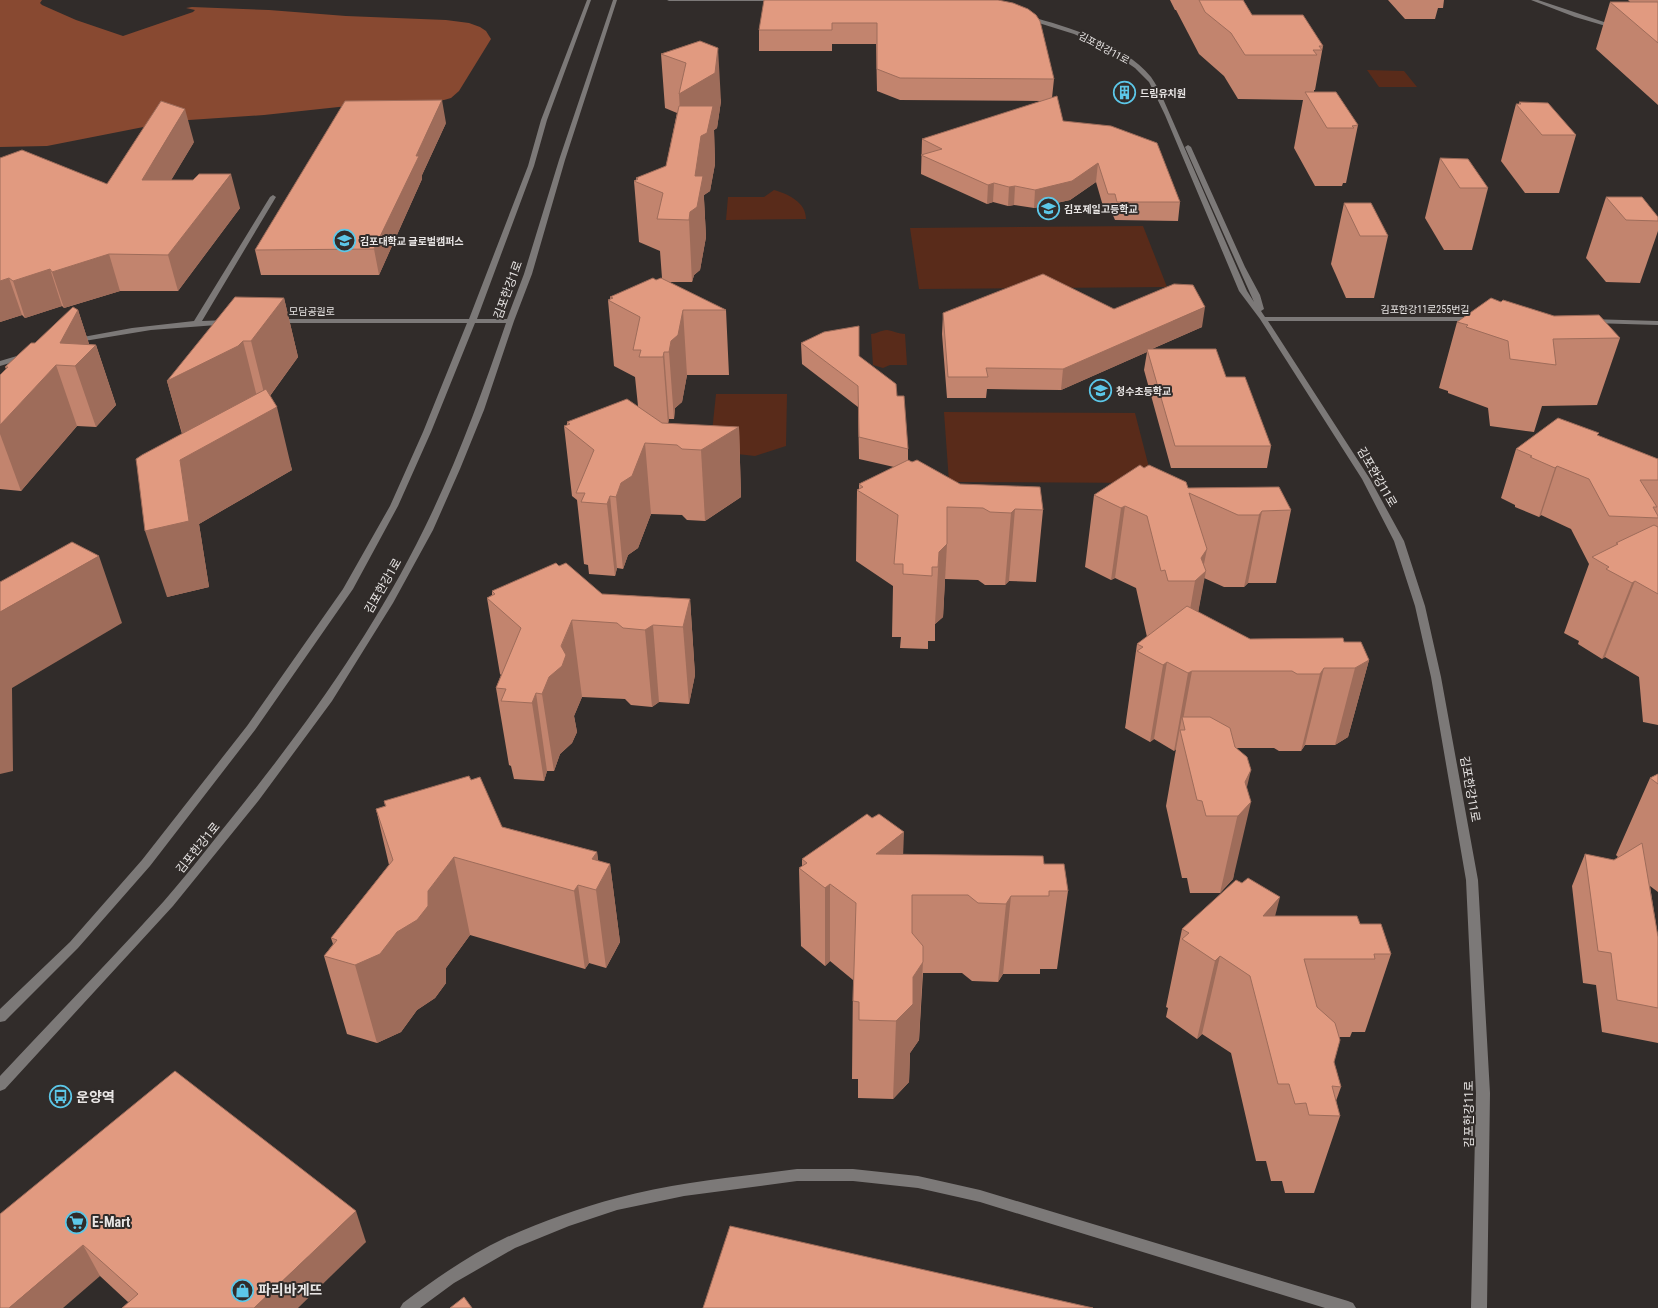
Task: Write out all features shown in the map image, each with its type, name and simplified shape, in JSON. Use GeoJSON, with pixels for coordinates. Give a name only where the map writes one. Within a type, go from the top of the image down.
{"type":"FeatureCollection","features":[{"type":"Feature","properties":{"kind":"street","name":"김포한강1로"},"geometry":{"type":"LineString","coordinates":[[0,1017],[74,945],[146,863],[252,728],[348,589],[394,506],[427,432],[472,321],[531,166],[544,120],[589,0]]}},
{"type":"Feature","properties":{"kind":"street","name":"김포한강1로"},"geometry":{"type":"LineString","coordinates":[[0,1085],[169,903],[255,797],[328,699],[388,603],[428,530],[480,410],[510,321],[528,274],[562,160],[615,0]]}},
{"type":"Feature","properties":{"kind":"street"},"geometry":{"type":"LineString","coordinates":[[669,0],[775,0]]}},
{"type":"Feature","properties":{"kind":"street"},"geometry":{"type":"LineString","coordinates":[[1533,0],[1577,16],[1619,28]]}},
{"type":"Feature","properties":{"kind":"street","name":"김포한강11로"},"geometry":{"type":"LineString","coordinates":[[1021,15],[1082,31],[1112,45],[1139,62],[1154,76],[1166,95],[1241,267],[1256,295],[1263,319],[1366,479],[1399,541],[1420,606],[1436,677],[1472,880],[1483,1093],[1479,1308]]}},
{"type":"Feature","properties":{"kind":"street"},"geometry":{"type":"LineString","coordinates":[[197,323],[273,197]]}},
{"type":"Feature","properties":{"kind":"street","name":"김포한강11로255번길"},"geometry":{"type":"LineString","coordinates":[[1263,319],[1484,319]]}},
{"type":"Feature","properties":{"kind":"street"},"geometry":{"type":"LineString","coordinates":[[1585,320],[1658,323]]}},
{"type":"Feature","properties":{"kind":"street","name":"모담공원로"},"geometry":{"type":"LineString","coordinates":[[272,321],[510,321]]}},
{"type":"Feature","properties":{"kind":"street"},"geometry":{"type":"LineString","coordinates":[[68,343],[115,333],[197,323],[234,322]]}},
{"type":"Feature","properties":{"kind":"street"},"geometry":{"type":"LineString","coordinates":[[0,364],[33,353]]}},
{"type":"Feature","properties":{"kind":"street"},"geometry":{"type":"LineString","coordinates":[[408,1308],[449,1278],[510,1242],[567,1220],[617,1204],[684,1190],[797,1175],[852,1176],[918,1182],[980,1196],[1348,1308]]}},
{"type":"Feature","properties":{"kind":"shaded area"},"geometry":{"type":"Polygon","coordinates":[[[0,0],[42,0],[40,3],[42,5],[76,20],[123,36],[193,12],[195,10],[186,8],[192,7],[446,20],[469,23],[480,27],[486,31],[491,39],[459,91],[451,98],[444,100],[376,103],[264,115],[174,121],[47,146],[0,147],[0,0]]]}},
{"type":"Feature","properties":{"kind":"shaded area"},"geometry":{"type":"Polygon","coordinates":[[[1367,70],[1404,71],[1417,87],[1379,87],[1367,70]]]}},
{"type":"Feature","properties":{"kind":"shaded area"},"geometry":{"type":"Polygon","coordinates":[[[774,190],[790,196],[800,203],[806,219],[726,220],[728,197],[764,197],[774,190]]]}},
{"type":"Feature","properties":{"kind":"shaded area"},"geometry":{"type":"Polygon","coordinates":[[[1143,226],[1167,287],[919,289],[910,228],[1143,226]]]}},
{"type":"Feature","properties":{"kind":"shaded area"},"geometry":{"type":"Polygon","coordinates":[[[887,330],[905,334],[907,365],[890,365],[883,368],[873,365],[871,334],[887,330]]]}},
{"type":"Feature","properties":{"kind":"shaded area"},"geometry":{"type":"Polygon","coordinates":[[[716,394],[787,394],[786,446],[755,456],[710,451],[716,394]]]}},
{"type":"Feature","properties":{"kind":"shaded area"},"geometry":{"type":"Polygon","coordinates":[[[944,412],[1135,413],[1153,483],[949,482],[944,412]]]}},
{"type":"Feature","properties":{"kind":"building"},"geometry":{"type":"Polygon","coordinates":[[[764,0],[998,0],[1013,3],[1028,9],[1036,15],[1040,21],[1054,79],[900,78],[877,69],[877,23],[832,23],[832,30],[759,30],[764,0]]]}},
{"type":"Feature","properties":{"kind":"building"},"geometry":{"type":"Polygon","coordinates":[[[1199,0],[1243,0],[1252,15],[1303,15],[1323,46],[1319,46],[1322,50],[1313,50],[1317,55],[1245,55],[1231,33],[1205,12],[1199,0]]]}},
{"type":"Feature","properties":{"kind":"building"},"geometry":{"type":"Polygon","coordinates":[[[1610,2],[1658,2],[1658,43],[1610,2]]]}},
{"type":"Feature","properties":{"kind":"building"},"geometry":{"type":"Polygon","coordinates":[[[700,41],[718,48],[715,73],[679,94],[686,63],[661,54],[700,41]]]}},
{"type":"Feature","properties":{"kind":"building"},"geometry":{"type":"Polygon","coordinates":[[[1305,92],[1336,92],[1358,125],[1352,126],[1354,128],[1327,128],[1305,92]]]}},
{"type":"Feature","properties":{"kind":"building"},"geometry":{"type":"Polygon","coordinates":[[[1057,96],[1063,121],[1111,126],[1157,143],[1180,202],[1117,202],[1115,194],[1108,194],[1098,163],[1072,181],[1035,190],[1015,186],[1009,187],[994,183],[988,185],[921,155],[942,149],[922,139],[1057,96]]]}},
{"type":"Feature","properties":{"kind":"building"},"geometry":{"type":"Polygon","coordinates":[[[442,100],[416,156],[419,156],[374,249],[255,250],[345,101],[442,100]]]}},
{"type":"Feature","properties":{"kind":"building"},"geometry":{"type":"Polygon","coordinates":[[[161,101],[185,109],[142,180],[193,180],[199,174],[231,174],[168,255],[109,254],[52,272],[50,269],[13,281],[9,278],[0,281],[0,158],[22,150],[107,184],[161,101]]]}},
{"type":"Feature","properties":{"kind":"building"},"geometry":{"type":"Polygon","coordinates":[[[1519,102],[1548,103],[1576,135],[1542,135],[1516,104],[1521,104],[1519,102]]]}},
{"type":"Feature","properties":{"kind":"building"},"geometry":{"type":"Polygon","coordinates":[[[679,106],[713,106],[707,133],[701,136],[695,176],[703,176],[697,207],[690,212],[689,220],[657,219],[663,193],[634,181],[638,179],[636,178],[666,166],[679,106]]]}},
{"type":"Feature","properties":{"kind":"building"},"geometry":{"type":"Polygon","coordinates":[[[1440,158],[1468,159],[1488,188],[1460,188],[1440,158]]]}},
{"type":"Feature","properties":{"kind":"building"},"geometry":{"type":"Polygon","coordinates":[[[1606,197],[1642,197],[1658,217],[1658,221],[1626,220],[1606,197]]]}},
{"type":"Feature","properties":{"kind":"building"},"geometry":{"type":"Polygon","coordinates":[[[1344,203],[1371,203],[1388,236],[1360,236],[1344,203]]]}},
{"type":"Feature","properties":{"kind":"building"},"geometry":{"type":"Polygon","coordinates":[[[1043,274],[1114,309],[1174,284],[1193,285],[1205,307],[1063,369],[986,368],[988,377],[948,377],[943,313],[1043,274]]]}},
{"type":"Feature","properties":{"kind":"building"},"geometry":{"type":"Polygon","coordinates":[[[653,278],[656,280],[661,278],[726,310],[683,310],[678,335],[671,341],[669,352],[664,352],[663,357],[639,357],[641,350],[633,350],[640,317],[608,300],[613,298],[610,297],[653,278]]]}},
{"type":"Feature","properties":{"kind":"building"},"geometry":{"type":"Polygon","coordinates":[[[235,297],[284,298],[251,341],[243,341],[238,346],[167,381],[235,297]]]}},
{"type":"Feature","properties":{"kind":"building"},"geometry":{"type":"Polygon","coordinates":[[[1491,298],[1501,302],[1503,300],[1554,316],[1599,315],[1620,338],[1553,339],[1556,365],[1510,359],[1508,341],[1466,327],[1468,325],[1457,322],[1491,298]]]}},
{"type":"Feature","properties":{"kind":"building"},"geometry":{"type":"Polygon","coordinates":[[[73,307],[78,310],[60,343],[96,345],[75,366],[56,365],[0,425],[0,375],[8,367],[5,367],[31,343],[35,343],[73,307]]]}},
{"type":"Feature","properties":{"kind":"building"},"geometry":{"type":"Polygon","coordinates":[[[859,326],[859,356],[896,384],[897,396],[904,396],[908,449],[859,437],[858,386],[801,343],[824,332],[859,326]]]}},
{"type":"Feature","properties":{"kind":"building"},"geometry":{"type":"Polygon","coordinates":[[[1147,349],[1216,349],[1226,377],[1245,377],[1271,446],[1175,446],[1147,349]]]}},
{"type":"Feature","properties":{"kind":"building"},"geometry":{"type":"Polygon","coordinates":[[[266,389],[277,407],[180,460],[189,521],[145,531],[136,459],[266,389]]]}},
{"type":"Feature","properties":{"kind":"building"},"geometry":{"type":"Polygon","coordinates":[[[627,399],[662,423],[739,427],[701,450],[682,449],[677,445],[645,443],[632,476],[621,483],[616,497],[610,496],[607,504],[581,502],[585,493],[576,493],[594,450],[564,426],[570,424],[567,422],[627,399]]]}},
{"type":"Feature","properties":{"kind":"building"},"geometry":{"type":"Polygon","coordinates":[[[1558,418],[1599,433],[1597,435],[1658,459],[1658,480],[1640,480],[1657,507],[1653,507],[1658,518],[1609,516],[1589,479],[1557,466],[1555,468],[1516,449],[1558,418]]]}},
{"type":"Feature","properties":{"kind":"building"},"geometry":{"type":"Polygon","coordinates":[[[908,460],[912,462],[917,460],[960,484],[1040,487],[1043,510],[1015,509],[1011,513],[990,512],[983,508],[947,507],[947,544],[939,552],[938,567],[932,567],[932,576],[903,574],[903,564],[894,564],[898,515],[857,490],[863,487],[859,484],[908,460]]]}},
{"type":"Feature","properties":{"kind":"building"},"geometry":{"type":"Polygon","coordinates":[[[1140,465],[1144,468],[1149,465],[1186,482],[1188,488],[1279,487],[1291,510],[1262,511],[1259,515],[1238,515],[1189,493],[1207,549],[1201,558],[1206,571],[1195,581],[1168,581],[1165,570],[1161,571],[1147,516],[1125,506],[1121,508],[1094,495],[1140,465]]]}},
{"type":"Feature","properties":{"kind":"building"},"geometry":{"type":"Polygon","coordinates":[[[1654,525],[1658,527],[1658,594],[1635,581],[1632,583],[1606,569],[1609,567],[1592,557],[1618,544],[1616,543],[1654,525]]]}},
{"type":"Feature","properties":{"kind":"building"},"geometry":{"type":"Polygon","coordinates":[[[72,542],[99,556],[0,612],[0,582],[72,542]]]}},
{"type":"Feature","properties":{"kind":"building"},"geometry":{"type":"Polygon","coordinates":[[[556,563],[559,566],[566,563],[602,594],[690,599],[683,627],[653,625],[645,630],[623,628],[617,623],[572,620],[561,646],[566,655],[562,666],[549,677],[542,694],[536,693],[532,703],[501,701],[506,689],[496,688],[521,628],[487,598],[495,594],[492,591],[556,563]]]}},
{"type":"Feature","properties":{"kind":"building"},"geometry":{"type":"Polygon","coordinates":[[[1187,606],[1250,639],[1343,638],[1344,642],[1361,642],[1369,660],[1355,668],[1324,668],[1320,674],[1297,674],[1292,671],[1192,671],[1188,673],[1167,662],[1163,665],[1137,651],[1143,647],[1137,644],[1187,606]]]}},
{"type":"Feature","properties":{"kind":"building"},"geometry":{"type":"Polygon","coordinates":[[[1182,717],[1210,717],[1230,728],[1235,747],[1247,757],[1251,770],[1245,782],[1251,802],[1238,816],[1206,816],[1202,801],[1197,800],[1180,730],[1185,730],[1182,717]]]}},
{"type":"Feature","properties":{"kind":"building"},"geometry":{"type":"Polygon","coordinates":[[[1658,774],[1658,784],[1650,778],[1658,774]]]}},
{"type":"Feature","properties":{"kind":"building"},"geometry":{"type":"Polygon","coordinates":[[[469,776],[471,780],[480,777],[502,827],[597,852],[592,859],[610,864],[596,890],[578,885],[574,891],[454,857],[428,891],[428,906],[417,920],[397,932],[380,954],[355,965],[324,956],[337,940],[331,938],[393,860],[376,809],[386,806],[384,801],[469,776]]]}},
{"type":"Feature","properties":{"kind":"building"},"geometry":{"type":"Polygon","coordinates":[[[867,814],[872,818],[879,814],[904,832],[876,854],[1043,856],[1044,864],[1064,864],[1068,891],[1049,891],[1049,896],[1011,896],[1006,904],[978,903],[968,895],[912,895],[912,933],[923,946],[923,962],[913,977],[913,1004],[896,1021],[859,1020],[859,1002],[853,1001],[856,903],[830,884],[825,888],[799,868],[807,863],[802,859],[867,814]]]}},
{"type":"Feature","properties":{"kind":"building"},"geometry":{"type":"Polygon","coordinates":[[[1642,843],[1658,937],[1658,1008],[1617,1000],[1611,953],[1598,951],[1585,854],[1614,860],[1642,843]]]}},
{"type":"Feature","properties":{"kind":"building"},"geometry":{"type":"Polygon","coordinates":[[[1248,878],[1280,897],[1263,916],[1357,916],[1360,924],[1381,924],[1391,954],[1374,954],[1375,959],[1304,959],[1317,1007],[1335,1023],[1340,1040],[1334,1062],[1341,1087],[1332,1086],[1340,1116],[1309,1115],[1306,1103],[1295,1104],[1289,1084],[1278,1084],[1250,976],[1220,956],[1215,961],[1182,939],[1189,933],[1182,929],[1236,880],[1242,883],[1248,878]]]}},
{"type":"Feature","properties":{"kind":"building"},"geometry":{"type":"Polygon","coordinates":[[[175,1071],[356,1211],[254,1308],[122,1308],[138,1294],[83,1245],[9,1308],[0,1308],[0,1214],[175,1071]]]}},
{"type":"Feature","properties":{"kind":"building"},"geometry":{"type":"Polygon","coordinates":[[[730,1226],[1093,1308],[703,1308],[730,1226]]]}},
{"type":"Feature","properties":{"kind":"building"},"geometry":{"type":"Polygon","coordinates":[[[464,1297],[472,1308],[450,1308],[464,1297]]]}},
{"type":"Feature","properties":{"kind":"place","name":"드림유치원"},"geometry":{"type":"Point","coordinates":[1124,93]}},
{"type":"Feature","properties":{"kind":"place","name":"김포제일고등학교"},"geometry":{"type":"Point","coordinates":[1048,209]}},
{"type":"Feature","properties":{"kind":"place","name":"김포대학교 글로벌캠퍼스"},"geometry":{"type":"Point","coordinates":[345,241]}},
{"type":"Feature","properties":{"kind":"place","name":"청수초등학교"},"geometry":{"type":"Point","coordinates":[1100,391]}},
{"type":"Feature","properties":{"kind":"place","name":"운양역"},"geometry":{"type":"Point","coordinates":[60,1097]}},
{"type":"Feature","properties":{"kind":"place","name":"E-Mart"},"geometry":{"type":"Point","coordinates":[77,1222]}},
{"type":"Feature","properties":{"kind":"place","name":"파리바게뜨"},"geometry":{"type":"Point","coordinates":[243,1290]}}]}
